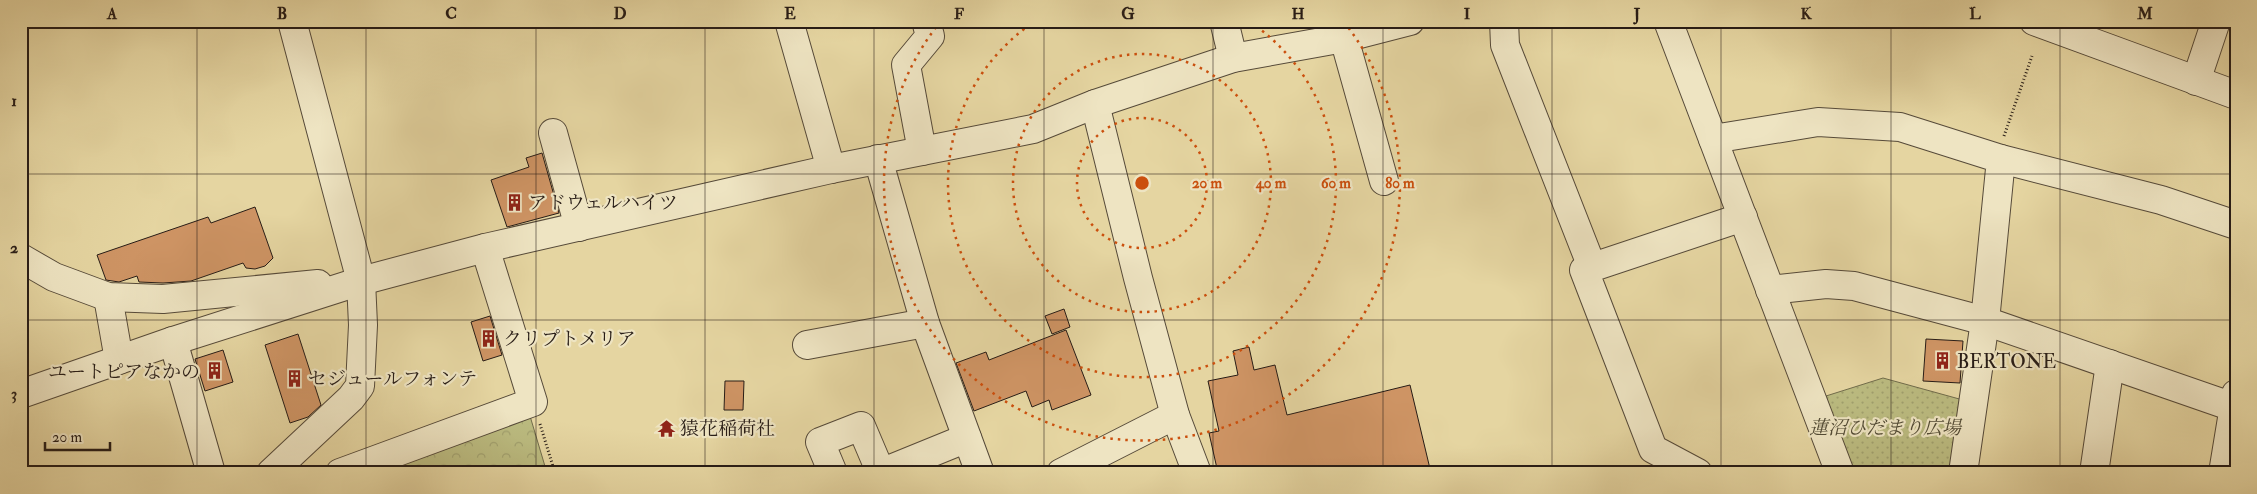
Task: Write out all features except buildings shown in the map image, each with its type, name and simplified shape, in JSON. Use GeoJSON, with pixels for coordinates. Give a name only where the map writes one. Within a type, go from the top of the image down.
{"type":"FeatureCollection","features":[{"type":"Feature","properties":{"kind":"street"},"geometry":{"type":"LineString","coordinates":[[271,473],[351,398],[360,386],[363,325],[361,281],[292,21]]}},
{"type":"Feature","properties":{"kind":"street"},"geometry":{"type":"LineString","coordinates":[[790,21],[831,169]]}},
{"type":"Feature","properties":{"kind":"street"},"geometry":{"type":"LineString","coordinates":[[922,151],[906,65],[930,36],[926,21]]}},
{"type":"Feature","properties":{"kind":"street"},"geometry":{"type":"LineString","coordinates":[[1224,21],[1233,58]]}},
{"type":"Feature","properties":{"kind":"street"},"geometry":{"type":"LineString","coordinates":[[21,394],[173,341],[361,281],[485,248],[831,169],[1033,129],[1095,104],[1233,58],[1344,38],[1410,21]]}},
{"type":"Feature","properties":{"kind":"street"},"geometry":{"type":"LineString","coordinates":[[1504,21],[1505,45],[1592,267]]}},
{"type":"Feature","properties":{"kind":"street"},"geometry":{"type":"LineString","coordinates":[[1668,21],[1840,473]]}},
{"type":"Feature","properties":{"kind":"street"},"geometry":{"type":"LineString","coordinates":[[2034,21],[2236,95]]}},
{"type":"Feature","properties":{"kind":"street"},"geometry":{"type":"LineString","coordinates":[[2196,81],[2216,21]]}},
{"type":"Feature","properties":{"kind":"street"},"geometry":{"type":"LineString","coordinates":[[1344,38],[1384,181]]}},
{"type":"Feature","properties":{"kind":"street"},"geometry":{"type":"LineString","coordinates":[[1095,104],[1138,278],[1175,415],[1197,473]]}},
{"type":"Feature","properties":{"kind":"street"},"geometry":{"type":"LineString","coordinates":[[1713,139],[1818,122],[1900,127],[1999,158],[2161,200],[2236,225]]}},
{"type":"Feature","properties":{"kind":"street"},"geometry":{"type":"LineString","coordinates":[[553,133],[579,227]]}},
{"type":"Feature","properties":{"kind":"street"},"geometry":{"type":"LineString","coordinates":[[1963,473],[1985,321],[1999,158]]}},
{"type":"Feature","properties":{"kind":"street"},"geometry":{"type":"LineString","coordinates":[[878,159],[925,323],[980,473]]}},
{"type":"Feature","properties":{"kind":"street"},"geometry":{"type":"LineString","coordinates":[[1698,473],[1653,449],[1584,270],[1743,217]]}},
{"type":"Feature","properties":{"kind":"street"},"geometry":{"type":"LineString","coordinates":[[340,473],[533,402],[485,248]]}},
{"type":"Feature","properties":{"kind":"street"},"geometry":{"type":"LineString","coordinates":[[21,258],[54,277],[108,297],[163,299],[272,287],[361,281]]}},
{"type":"Feature","properties":{"kind":"street"},"geometry":{"type":"LineString","coordinates":[[1770,290],[1826,284],[1854,286],[1985,321],[2110,364],[2235,403],[2224,473]]}},
{"type":"Feature","properties":{"kind":"street"},"geometry":{"type":"LineString","coordinates":[[108,297],[119,360]]}},
{"type":"Feature","properties":{"kind":"street"},"geometry":{"type":"LineString","coordinates":[[806,345],[925,323]]}},
{"type":"Feature","properties":{"kind":"street"},"geometry":{"type":"LineString","coordinates":[[173,341],[211,473]]}},
{"type":"Feature","properties":{"kind":"street"},"geometry":{"type":"LineString","coordinates":[[2094,473],[2110,364]]}},
{"type":"Feature","properties":{"kind":"street"},"geometry":{"type":"LineString","coordinates":[[1061,473],[1175,415]]}},
{"type":"Feature","properties":{"kind":"street"},"geometry":{"type":"LineString","coordinates":[[833,473],[820,442],[861,426],[881,473],[967,438]]}},
{"type":"Feature","properties":{"kind":"path"},"geometry":{"type":"LineString","coordinates":[[1999,158],[2032,56]]}},
{"type":"Feature","properties":{"kind":"path"},"geometry":{"type":"LineString","coordinates":[[533,402],[555,473]]}},
{"type":"Feature","properties":{"kind":"green space","name":"蓮沼ひだまり広場"},"geometry":{"type":"Polygon","coordinates":[[[1883,378],[1963,400],[1952,473],[1851,473],[1826,396],[1883,378]]]}},
{"type":"Feature","properties":{"kind":"green space"},"geometry":{"type":"Polygon","coordinates":[[[530,416],[547,473],[360,473],[530,416]]]}},
{"type":"Feature","properties":{"kind":"place","name":"アドウェルハイツ"},"geometry":{"type":"Point","coordinates":[514,202]}},
{"type":"Feature","properties":{"kind":"place","name":"クリプトメリア"},"geometry":{"type":"Point","coordinates":[489,338]}},
{"type":"Feature","properties":{"kind":"place","name":"BERTONE"},"geometry":{"type":"Point","coordinates":[1943,361]}},
{"type":"Feature","properties":{"kind":"place","name":"ユートピアなかの"},"geometry":{"type":"Point","coordinates":[214,371]}},
{"type":"Feature","properties":{"kind":"place","name":"セジュールフォンテ"},"geometry":{"type":"Point","coordinates":[294,378]}},
{"type":"Feature","properties":{"kind":"place","name":"猿花稲荷社"},"geometry":{"type":"Point","coordinates":[666,428]}}]}
